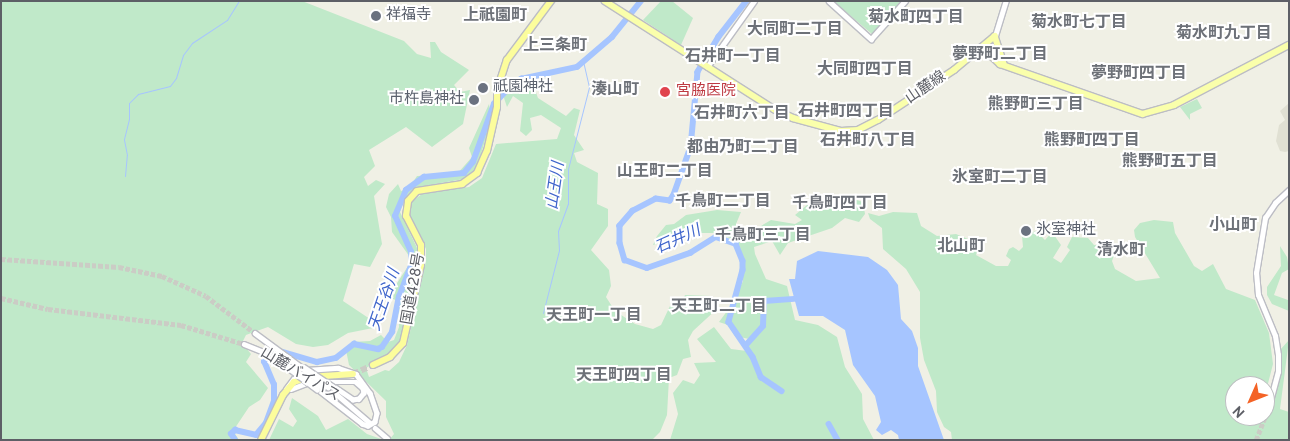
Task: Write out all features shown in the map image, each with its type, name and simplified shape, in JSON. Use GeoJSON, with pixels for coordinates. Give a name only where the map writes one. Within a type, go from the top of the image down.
{"type":"FeatureCollection","features":[{"type":"Feature","properties":{"kind":"highway","name":"国道428号"},"geometry":{"type":"LineString","coordinates":[[373,365],[398,352],[403,343],[421,264],[420,245],[406,216],[408,201],[414,193],[426,187],[453,186],[472,178],[487,150],[507,60],[550,1]]}},
{"type":"Feature","properties":{"kind":"highway"},"geometry":{"type":"LineString","coordinates":[[261,440],[283,395],[298,379],[352,374]]}},
{"type":"Feature","properties":{"kind":"main road","name":"山麓線"},"geometry":{"type":"LineString","coordinates":[[605,1],[702,64],[793,118],[846,132],[863,128],[885,115],[995,36]]}},
{"type":"Feature","properties":{"kind":"main road"},"geometry":{"type":"LineString","coordinates":[[995,36],[1000,60],[1006,66]]}},
{"type":"Feature","properties":{"kind":"main road"},"geometry":{"type":"LineString","coordinates":[[982,47],[1006,66],[1143,114],[1174,105],[1289,46]]}},
{"type":"Feature","properties":{"kind":"street"},"geometry":{"type":"LineString","coordinates":[[702,64],[754,1]]}},
{"type":"Feature","properties":{"kind":"street"},"geometry":{"type":"LineString","coordinates":[[828,1],[871,39],[904,1]]}},
{"type":"Feature","properties":{"kind":"street"},"geometry":{"type":"LineString","coordinates":[[995,36],[1006,1]]}},
{"type":"Feature","properties":{"kind":"street"},"geometry":{"type":"LineString","coordinates":[[1275,383],[1278,372],[1278,355],[1275,336],[1258,295],[1256,273],[1265,218],[1275,203],[1289,190]]}},
{"type":"Feature","properties":{"kind":"street","name":"山麓バイパス"},"geometry":{"type":"LineString","coordinates":[[255,333],[326,386],[369,422]]}},
{"type":"Feature","properties":{"kind":"street","name":"山麓バイパス"},"geometry":{"type":"LineString","coordinates":[[244,344],[280,360],[326,386]]}},
{"type":"Feature","properties":{"kind":"street"},"geometry":{"type":"LineString","coordinates":[[283,395],[291,378],[301,371],[346,370],[358,377],[368,389],[377,413],[375,422],[368,426],[362,424],[326,386]]}},
{"type":"Feature","properties":{"kind":"street"},"geometry":{"type":"LineString","coordinates":[[269,425],[293,387],[308,382],[326,386],[343,395],[359,400],[363,388],[356,382],[326,386]]}},
{"type":"Feature","properties":{"kind":"street"},"geometry":{"type":"LineString","coordinates":[[375,428],[387,438]]}},
{"type":"Feature","properties":{"kind":"shaded area"},"geometry":{"type":"Polygon","coordinates":[[[1289,103],[1289,151],[1285,152],[1280,151],[1276,141],[1279,125],[1285,120],[1280,111],[1289,103]]]}},
{"type":"Feature","properties":{"kind":"green space"},"geometry":{"type":"Polygon","coordinates":[[[1,1],[302,1],[404,41],[417,54],[431,58],[430,42],[435,42],[441,52],[469,70],[454,85],[460,92],[470,90],[463,124],[432,147],[406,127],[369,150],[375,166],[364,177],[368,186],[376,180],[385,184],[374,196],[382,244],[370,267],[354,264],[343,301],[373,321],[373,328],[348,333],[328,345],[313,347],[296,344],[268,327],[246,335],[242,343],[251,354],[246,362],[268,388],[260,400],[249,407],[233,431],[239,440],[1,440],[1,1]]]}},
{"type":"Feature","properties":{"kind":"green space"},"geometry":{"type":"Polygon","coordinates":[[[661,1],[672,1],[693,18],[681,45],[643,20],[661,1]]]}},
{"type":"Feature","properties":{"kind":"green space"},"geometry":{"type":"Polygon","coordinates":[[[833,1],[901,1],[872,34],[833,1]]]}},
{"type":"Feature","properties":{"kind":"green space"},"geometry":{"type":"Polygon","coordinates":[[[512,87],[528,92],[534,87],[538,98],[566,116],[574,108],[580,110],[574,135],[584,150],[574,153],[577,162],[598,173],[597,204],[608,209],[608,226],[591,250],[609,270],[611,286],[606,297],[615,311],[635,324],[653,329],[661,325],[670,306],[681,304],[685,295],[711,296],[718,308],[693,331],[688,340],[691,357],[683,359],[677,375],[669,378],[667,415],[660,432],[652,440],[389,440],[394,434],[386,417],[386,401],[349,365],[346,350],[352,342],[370,341],[381,335],[388,342],[394,340],[399,327],[398,301],[388,297],[412,260],[392,232],[391,217],[386,207],[389,194],[398,184],[401,191],[409,188],[417,176],[457,174],[472,157],[469,148],[489,104],[491,120],[477,168],[464,179],[418,187],[404,200],[400,212],[418,250],[419,260],[405,334],[393,352],[366,368],[369,377],[385,370],[389,371],[399,362],[407,345],[426,261],[426,249],[410,217],[411,202],[422,194],[469,187],[482,178],[496,144],[557,139],[561,128],[541,115],[530,118],[532,130],[526,136],[520,131],[523,103],[513,96],[507,107],[504,98],[506,90],[512,87]]]}},
{"type":"Feature","properties":{"kind":"green space"},"geometry":{"type":"Polygon","coordinates":[[[1197,99],[1202,108],[1190,114],[1190,120],[1180,107],[1197,99]]]}},
{"type":"Feature","properties":{"kind":"green space"},"geometry":{"type":"Polygon","coordinates":[[[844,196],[863,202],[865,214],[859,222],[845,218],[832,228],[788,243],[780,255],[772,241],[754,247],[755,254],[766,279],[787,286],[795,320],[818,325],[837,337],[845,367],[862,394],[863,419],[874,440],[670,440],[678,414],[673,393],[683,380],[694,384],[700,375],[694,363],[716,362],[697,339],[714,327],[731,349],[747,351],[749,339],[735,336],[728,325],[719,322],[733,303],[743,281],[740,248],[730,238],[714,233],[695,233],[653,245],[657,236],[666,225],[674,224],[686,215],[717,210],[741,212],[736,224],[749,233],[771,220],[795,224],[802,220],[795,215],[807,205],[844,196]]]}},
{"type":"Feature","properties":{"kind":"green space"},"geometry":{"type":"Polygon","coordinates":[[[893,212],[917,213],[921,226],[937,236],[956,234],[980,244],[976,255],[996,266],[1008,266],[1011,260],[1006,256],[1009,249],[1013,247],[1019,251],[1023,247],[1022,236],[1036,231],[1045,240],[1052,232],[1061,245],[1053,258],[1061,263],[1070,250],[1067,247],[1072,237],[1088,238],[1094,245],[1117,247],[1112,261],[1115,269],[1136,281],[1160,278],[1135,237],[1134,230],[1140,223],[1154,220],[1173,222],[1175,233],[1194,266],[1202,271],[1213,264],[1226,289],[1255,300],[1269,333],[1273,364],[1270,376],[1225,376],[1225,426],[1275,426],[1275,392],[1280,374],[1280,350],[1289,340],[1280,409],[1289,412],[1289,440],[952,440],[951,432],[944,427],[937,412],[936,391],[924,360],[920,338],[920,292],[906,269],[883,249],[882,228],[870,219],[868,213],[879,216],[893,212]]]}},
{"type":"Feature","properties":{"kind":"green space"},"geometry":{"type":"Polygon","coordinates":[[[1280,246],[1287,257],[1289,269],[1282,273],[1274,295],[1288,300],[1289,293],[1289,311],[1272,304],[1267,295],[1267,287],[1281,266],[1280,246]]]}},
{"type":"Feature","properties":{"kind":"green space"},"geometry":{"type":"Polygon","coordinates":[[[292,398],[318,416],[326,430],[348,419],[367,434],[384,440],[269,440],[279,419],[293,427],[297,421],[289,409],[292,398]]]}},
{"type":"Feature","properties":{"kind":"water"},"geometry":{"type":"Polygon","coordinates":[[[818,251],[868,257],[887,270],[898,285],[901,319],[912,331],[918,348],[918,366],[944,440],[899,440],[898,435],[891,430],[882,435],[876,430],[881,422],[875,396],[853,365],[845,330],[823,316],[799,316],[789,279],[795,279],[797,261],[818,251]]]}},
{"type":"Feature","properties":{"kind":"waterway"},"geometry":{"type":"LineString","coordinates":[[125,176],[127,155],[124,139],[129,119],[129,103],[138,94],[170,86],[176,78],[183,55],[192,43],[227,20],[239,1]]}},
{"type":"Feature","properties":{"kind":"waterway","name":"天王谷川"},"geometry":{"type":"LineString","coordinates":[[235,440],[231,434],[235,430],[256,435],[266,423],[274,401],[274,385],[264,362],[269,348],[317,362],[336,358],[354,344],[378,349],[382,347],[392,332],[399,297],[412,263],[411,252],[395,216],[406,190],[424,177],[464,173],[473,162],[494,104],[510,87],[521,79],[577,67],[612,37],[641,1]]}},
{"type":"Feature","properties":{"kind":"waterway","name":"石井川"},"geometry":{"type":"LineString","coordinates":[[747,1],[719,37],[698,72],[691,147],[674,195],[670,201],[656,199],[633,211],[620,226],[620,243],[625,260],[647,268],[690,253],[716,237],[736,244],[743,261],[743,270],[729,322],[753,357],[761,377],[782,391]]}},
{"type":"Feature","properties":{"kind":"waterway","name":"山王川"},"geometry":{"type":"LineString","coordinates":[[543,313],[559,250],[558,231],[568,204],[568,169],[589,87],[583,62]]}},
{"type":"Feature","properties":{"kind":"waterway"},"geometry":{"type":"LineString","coordinates":[[746,345],[763,326],[764,301],[794,299]]}},
{"type":"Feature","properties":{"kind":"waterway","name":"石井川"},"geometry":{"type":"LineString","coordinates":[[829,424],[838,440]]}},
{"type":"Feature","properties":{"kind":"tunnel"},"geometry":{"type":"LineString","coordinates":[[1,259],[119,267],[162,276],[206,296],[255,333]]}},
{"type":"Feature","properties":{"kind":"tunnel"},"geometry":{"type":"LineString","coordinates":[[1,298],[48,309],[181,325],[244,344]]}},
{"type":"Feature","properties":{"kind":"tunnel"},"geometry":{"type":"LineString","coordinates":[[353,374],[373,365]]}},
{"type":"Feature","properties":{"kind":"tunnel"},"geometry":{"type":"LineString","coordinates":[[1256,440],[1261,426]]}},
{"type":"Feature","properties":{"kind":"place","name":"祥福寺"},"geometry":{"type":"Point","coordinates":[376,16]}},
{"type":"Feature","properties":{"kind":"place","name":"祇園神社"},"geometry":{"type":"Point","coordinates":[483,88]}},
{"type":"Feature","properties":{"kind":"place","name":"宮脇医院"},"geometry":{"type":"Point","coordinates":[665,92]}},
{"type":"Feature","properties":{"kind":"place","name":"市杵島神社"},"geometry":{"type":"Point","coordinates":[474,100]}},
{"type":"Feature","properties":{"kind":"place","name":"氷室神社"},"geometry":{"type":"Point","coordinates":[1026,231]}},
{"type":"Feature","properties":{"kind":"district","name":"上祇園町"},"geometry":{"type":"Point","coordinates":[495,16]}},
{"type":"Feature","properties":{"kind":"district","name":"菊水町四丁目"},"geometry":{"type":"Point","coordinates":[916,18]}},
{"type":"Feature","properties":{"kind":"district","name":"菊水町七丁目"},"geometry":{"type":"Point","coordinates":[1079,23]}},
{"type":"Feature","properties":{"kind":"district","name":"大同町二丁目"},"geometry":{"type":"Point","coordinates":[795,30]}},
{"type":"Feature","properties":{"kind":"district","name":"菊水町九丁目"},"geometry":{"type":"Point","coordinates":[1224,34]}},
{"type":"Feature","properties":{"kind":"district","name":"上三条町"},"geometry":{"type":"Point","coordinates":[555,46]}},
{"type":"Feature","properties":{"kind":"district","name":"夢野町二丁目"},"geometry":{"type":"Point","coordinates":[1000,55]}},
{"type":"Feature","properties":{"kind":"district","name":"石井町一丁目"},"geometry":{"type":"Point","coordinates":[733,57]}},
{"type":"Feature","properties":{"kind":"district","name":"大同町四丁目"},"geometry":{"type":"Point","coordinates":[865,70]}},
{"type":"Feature","properties":{"kind":"district","name":"夢野町四丁目"},"geometry":{"type":"Point","coordinates":[1139,74]}},
{"type":"Feature","properties":{"kind":"district","name":"湊山町"},"geometry":{"type":"Point","coordinates":[615,90]}},
{"type":"Feature","properties":{"kind":"district","name":"熊野町三丁目"},"geometry":{"type":"Point","coordinates":[1036,105]}},
{"type":"Feature","properties":{"kind":"district","name":"石井町四丁目"},"geometry":{"type":"Point","coordinates":[846,112]}},
{"type":"Feature","properties":{"kind":"district","name":"石井町六丁目"},"geometry":{"type":"Point","coordinates":[742,114]}},
{"type":"Feature","properties":{"kind":"district","name":"石井町八丁目"},"geometry":{"type":"Point","coordinates":[868,141]}},
{"type":"Feature","properties":{"kind":"district","name":"熊野町四丁目"},"geometry":{"type":"Point","coordinates":[1092,141]}},
{"type":"Feature","properties":{"kind":"district","name":"都由乃町二丁目"},"geometry":{"type":"Point","coordinates":[743,148]}},
{"type":"Feature","properties":{"kind":"district","name":"熊野町五丁目"},"geometry":{"type":"Point","coordinates":[1170,162]}},
{"type":"Feature","properties":{"kind":"district","name":"山王町二丁目"},"geometry":{"type":"Point","coordinates":[665,172]}},
{"type":"Feature","properties":{"kind":"district","name":"氷室町二丁目"},"geometry":{"type":"Point","coordinates":[1000,178]}},
{"type":"Feature","properties":{"kind":"district","name":"千鳥町二丁目"},"geometry":{"type":"Point","coordinates":[723,202]}},
{"type":"Feature","properties":{"kind":"district","name":"千鳥町四丁目"},"geometry":{"type":"Point","coordinates":[840,204]}},
{"type":"Feature","properties":{"kind":"district","name":"小山町"},"geometry":{"type":"Point","coordinates":[1233,226]}},
{"type":"Feature","properties":{"kind":"district","name":"千鳥町三丁目"},"geometry":{"type":"Point","coordinates":[763,236]}},
{"type":"Feature","properties":{"kind":"district","name":"北山町"},"geometry":{"type":"Point","coordinates":[961,247]}},
{"type":"Feature","properties":{"kind":"district","name":"清水町"},"geometry":{"type":"Point","coordinates":[1121,251]}},
{"type":"Feature","properties":{"kind":"district","name":"天王町二丁目"},"geometry":{"type":"Point","coordinates":[719,307]}},
{"type":"Feature","properties":{"kind":"district","name":"天王町一丁目"},"geometry":{"type":"Point","coordinates":[594,316]}},
{"type":"Feature","properties":{"kind":"district","name":"天王町四丁目"},"geometry":{"type":"Point","coordinates":[624,376]}}]}
